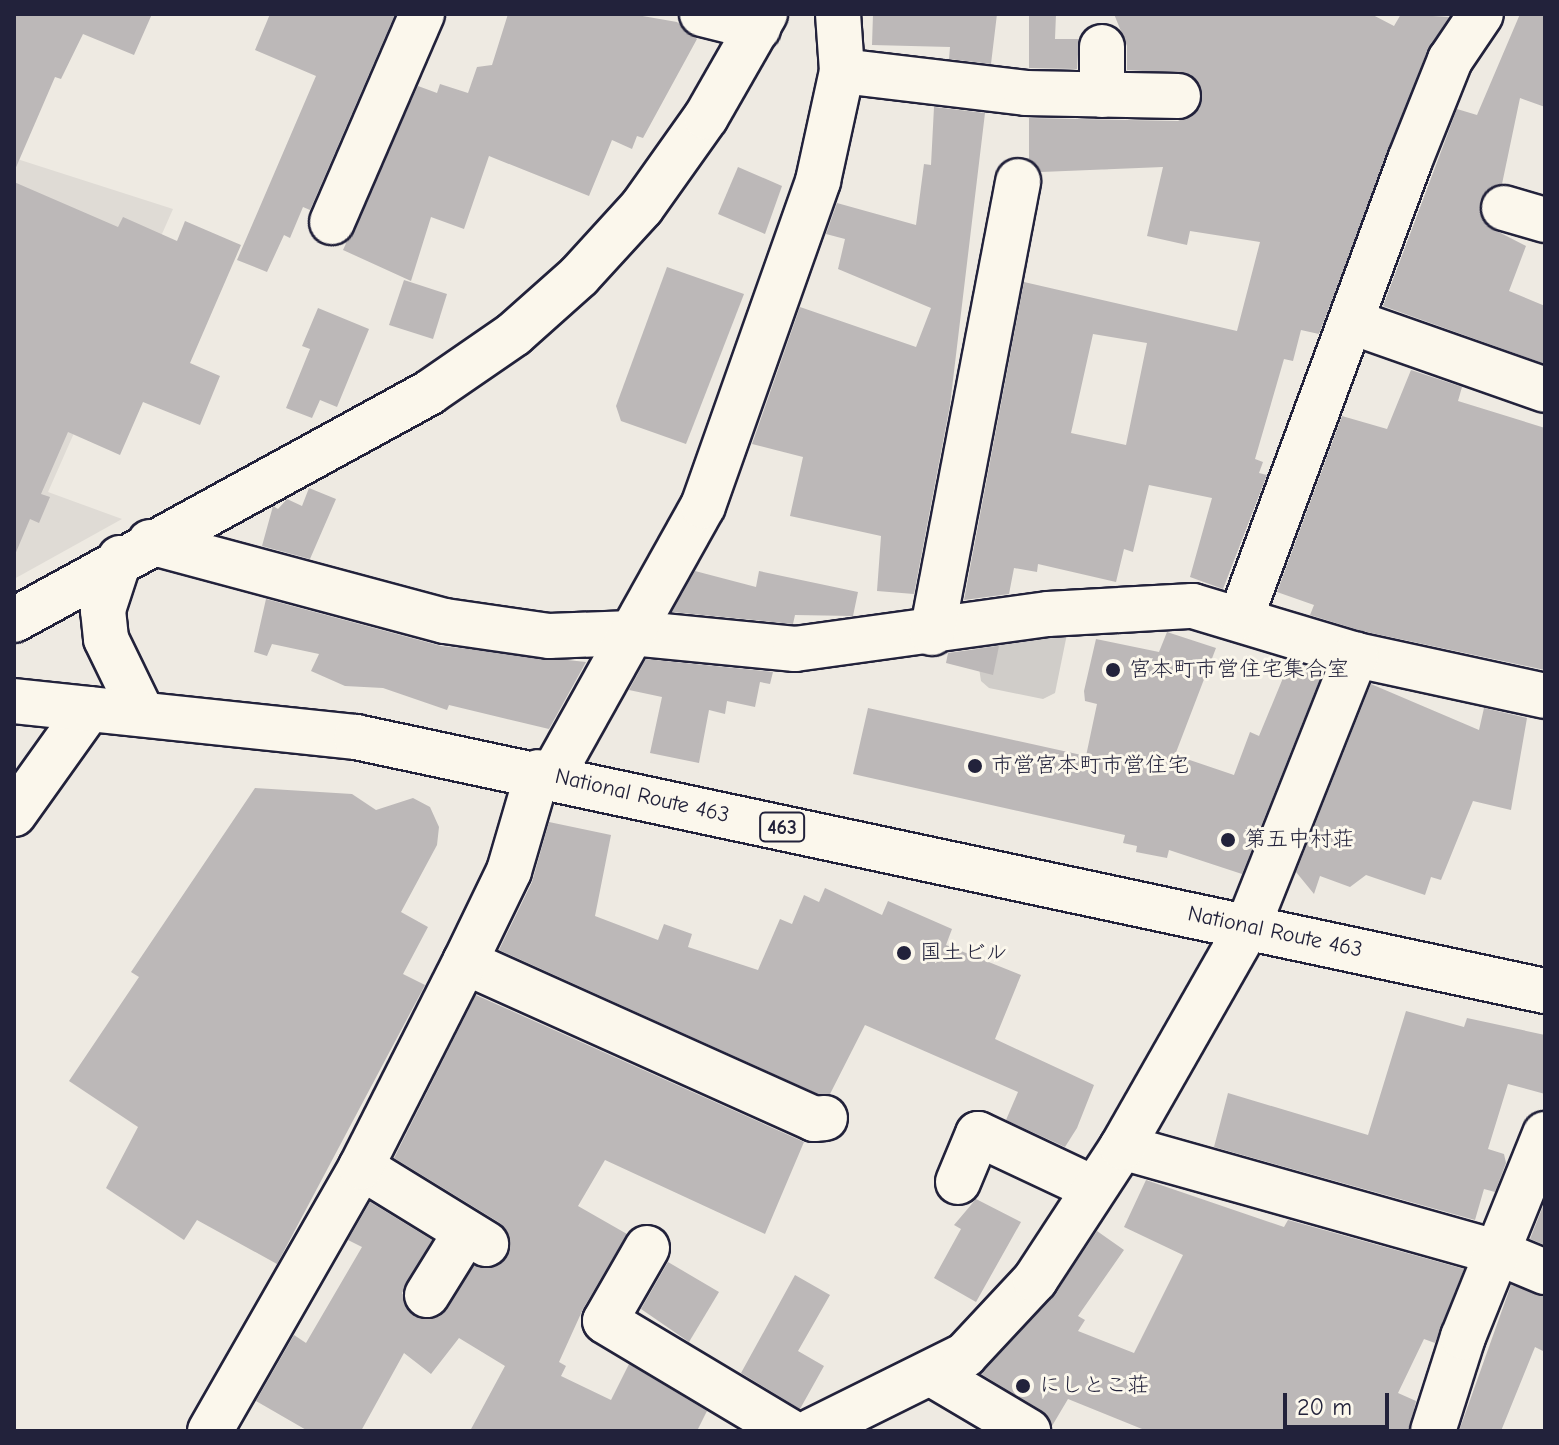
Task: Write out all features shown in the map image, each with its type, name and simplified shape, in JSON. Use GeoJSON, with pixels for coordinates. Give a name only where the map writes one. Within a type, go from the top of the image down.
{"type":"FeatureCollection","features":[{"type":"Feature","properties":{"kind":"main road"},"geometry":{"type":"LineString","coordinates":[[332,222],[422,14]]}},
{"type":"Feature","properties":{"kind":"main road"},"geometry":{"type":"LineString","coordinates":[[14,620],[135,550],[430,392],[514,334],[579,276],[642,207],[706,117],[762,21],[702,14]]}},
{"type":"Feature","properties":{"kind":"main road"},"geometry":{"type":"LineString","coordinates":[[210,1431],[361,1167],[509,871],[545,774],[632,633],[703,506],[818,181],[842,71],[838,14]]}},
{"type":"Feature","properties":{"kind":"main road"},"geometry":{"type":"LineString","coordinates":[[1241,617],[1355,323],[1450,60],[1481,14]]}},
{"type":"Feature","properties":{"kind":"main road"},"geometry":{"type":"LineString","coordinates":[[1102,47],[1102,95]]}},
{"type":"Feature","properties":{"kind":"main road"},"geometry":{"type":"LineString","coordinates":[[842,71],[1102,95],[1178,96]]}},
{"type":"Feature","properties":{"kind":"main road"},"geometry":{"type":"LineString","coordinates":[[932,633],[1018,181]]}},
{"type":"Feature","properties":{"kind":"main road"},"geometry":{"type":"LineString","coordinates":[[1504,208],[1545,220]]}},
{"type":"Feature","properties":{"kind":"main road"},"geometry":{"type":"LineString","coordinates":[[1355,323],[1545,390]]}},
{"type":"Feature","properties":{"kind":"main road"},"geometry":{"type":"LineString","coordinates":[[135,550],[445,621],[549,636],[632,633],[795,649],[932,633],[1048,614],[1193,606],[1241,617],[1356,655],[1545,696]]}},
{"type":"Feature","properties":{"kind":"main road"},"geometry":{"type":"LineString","coordinates":[[135,550],[103,610],[106,639],[142,713]]}},
{"type":"Feature","properties":{"kind":"main road"},"geometry":{"type":"LineString","coordinates":[[812,1431],[965,1355],[1035,1280],[1122,1147],[1248,926],[1356,655]]}},
{"type":"Feature","properties":{"kind":"main road","name":"National Route 463"},"geometry":{"type":"LineString","coordinates":[[14,701],[356,737],[545,774],[1545,991]]}},
{"type":"Feature","properties":{"kind":"main road"},"geometry":{"type":"LineString","coordinates":[[14,814],[89,709]]}},
{"type":"Feature","properties":{"kind":"main road"},"geometry":{"type":"LineString","coordinates":[[465,962],[814,1119],[825,1118]]}},
{"type":"Feature","properties":{"kind":"main road"},"geometry":{"type":"LineString","coordinates":[[958,1182],[978,1134],[1093,1188]]}},
{"type":"Feature","properties":{"kind":"main road"},"geometry":{"type":"LineString","coordinates":[[1433,1431],[1545,1134]]}},
{"type":"Feature","properties":{"kind":"main road"},"geometry":{"type":"LineString","coordinates":[[1122,1147],[1499,1253],[1545,1272]]}},
{"type":"Feature","properties":{"kind":"main road"},"geometry":{"type":"LineString","coordinates":[[361,1167],[476,1238],[427,1295]]}},
{"type":"Feature","properties":{"kind":"main road"},"geometry":{"type":"LineString","coordinates":[[647,1248],[605,1321],[789,1431]]}},
{"type":"Feature","properties":{"kind":"main road"},"geometry":{"type":"LineString","coordinates":[[932,1374],[1028,1431]]}},
{"type":"Feature","properties":{"kind":"shaded area"},"geometry":{"type":"Polygon","coordinates":[[[14,158],[173,209],[48,492],[122,519],[14,579],[14,158]]]}},
{"type":"Feature","properties":{"kind":"shaded area"},"geometry":{"type":"Polygon","coordinates":[[[1067,634],[1055,693],[1043,699],[989,688],[981,681],[976,648],[985,635],[1067,634]]]}},
{"type":"Feature","properties":{"kind":"building"},"geometry":{"type":"Polygon","coordinates":[[[14,14],[152,14],[134,55],[83,34],[61,79],[55,77],[14,172],[14,14]]]}},
{"type":"Feature","properties":{"kind":"building"},"geometry":{"type":"Polygon","coordinates":[[[270,14],[395,14],[310,210],[303,207],[290,238],[284,235],[267,272],[237,260],[316,76],[255,50],[270,14]]]}},
{"type":"Feature","properties":{"kind":"building"},"geometry":{"type":"Polygon","coordinates":[[[508,14],[631,14],[677,22],[697,39],[643,138],[637,136],[632,149],[612,140],[589,196],[489,156],[464,229],[431,217],[411,281],[343,250],[418,86],[437,93],[440,84],[468,93],[477,67],[492,65],[508,14]]]}},
{"type":"Feature","properties":{"kind":"building"},"geometry":{"type":"Polygon","coordinates":[[[873,14],[997,14],[991,64],[949,59],[950,47],[872,45],[873,14]]]}},
{"type":"Feature","properties":{"kind":"building"},"geometry":{"type":"Polygon","coordinates":[[[1029,14],[1056,14],[1055,39],[1079,39],[1077,69],[1029,68],[1029,14]]]}},
{"type":"Feature","properties":{"kind":"building"},"geometry":{"type":"Polygon","coordinates":[[[1114,14],[1371,14],[1394,26],[1401,14],[1449,17],[1427,51],[1319,334],[1301,330],[1293,361],[1284,359],[1255,459],[1263,462],[1259,473],[1267,475],[1223,589],[1190,577],[1212,498],[1149,485],[1133,552],[1124,549],[1116,582],[1038,564],[1037,572],[1014,568],[1009,594],[964,600],[1024,282],[1237,331],[1260,242],[1190,231],[1187,245],[1147,236],[1163,167],[1041,172],[1029,159],[1029,118],[1178,121],[1200,108],[1200,85],[1190,74],[1127,70],[1127,46],[1114,14]],[[1093,334],[1071,433],[1126,445],[1147,343],[1093,334]]]}},
{"type":"Feature","properties":{"kind":"building"},"geometry":{"type":"Polygon","coordinates":[[[1520,14],[1545,14],[1545,107],[1520,98],[1502,184],[1486,191],[1480,213],[1487,226],[1526,246],[1509,291],[1545,306],[1545,364],[1383,306],[1457,109],[1477,115],[1520,14]]]}},
{"type":"Feature","properties":{"kind":"building"},"geometry":{"type":"Polygon","coordinates":[[[934,107],[985,113],[950,405],[914,594],[877,591],[881,536],[790,516],[803,457],[752,444],[800,307],[916,347],[931,308],[838,269],[845,239],[826,234],[837,203],[916,225],[924,164],[931,165],[934,107]]]}},
{"type":"Feature","properties":{"kind":"building"},"geometry":{"type":"Polygon","coordinates":[[[738,167],[782,186],[765,234],[718,214],[738,167]]]}},
{"type":"Feature","properties":{"kind":"building"},"geometry":{"type":"Polygon","coordinates":[[[14,182],[118,227],[123,217],[177,241],[185,221],[241,245],[190,363],[220,376],[200,425],[143,402],[120,455],[68,432],[41,494],[50,497],[39,523],[30,519],[14,557],[14,182]]]}},
{"type":"Feature","properties":{"kind":"building"},"geometry":{"type":"Polygon","coordinates":[[[667,267],[744,294],[686,444],[621,421],[616,406],[667,267]]]}},
{"type":"Feature","properties":{"kind":"building"},"geometry":{"type":"Polygon","coordinates":[[[404,280],[447,294],[433,339],[389,325],[404,280]]]}},
{"type":"Feature","properties":{"kind":"building"},"geometry":{"type":"Polygon","coordinates":[[[318,308],[369,329],[337,407],[320,400],[312,418],[286,408],[310,349],[302,346],[318,308]]]}},
{"type":"Feature","properties":{"kind":"building"},"geometry":{"type":"Polygon","coordinates":[[[1411,370],[1462,387],[1458,401],[1545,428],[1545,670],[1362,631],[1310,615],[1314,605],[1277,592],[1342,416],[1387,429],[1411,370]]]}},
{"type":"Feature","properties":{"kind":"building"},"geometry":{"type":"Polygon","coordinates":[[[309,488],[336,499],[310,559],[262,546],[273,506],[278,509],[287,499],[302,506],[309,488]]]}},
{"type":"Feature","properties":{"kind":"building"},"geometry":{"type":"Polygon","coordinates":[[[695,571],[756,587],[759,571],[858,592],[853,616],[795,615],[793,624],[672,612],[695,571]]]}},
{"type":"Feature","properties":{"kind":"building"},"geometry":{"type":"Polygon","coordinates":[[[266,599],[441,646],[586,662],[549,729],[449,705],[447,710],[383,688],[345,686],[311,671],[319,654],[272,644],[267,656],[254,652],[266,599]]]}},
{"type":"Feature","properties":{"kind":"building"},"geometry":{"type":"Polygon","coordinates":[[[1167,632],[1216,648],[1175,755],[1234,775],[1250,732],[1259,736],[1290,661],[1323,671],[1242,874],[1169,850],[1167,858],[1136,852],[1137,846],[1123,843],[1125,835],[853,774],[868,708],[1086,756],[1097,704],[1085,701],[1084,691],[1096,639],[1159,652],[1167,632]]]}},
{"type":"Feature","properties":{"kind":"building"},"geometry":{"type":"Polygon","coordinates":[[[999,646],[993,675],[946,663],[948,653],[999,646]]]}},
{"type":"Feature","properties":{"kind":"building"},"geometry":{"type":"Polygon","coordinates":[[[646,659],[773,672],[770,684],[760,682],[755,707],[727,701],[725,714],[709,710],[699,763],[650,753],[662,697],[629,690],[646,659]]]}},
{"type":"Feature","properties":{"kind":"building"},"geometry":{"type":"Polygon","coordinates":[[[1371,684],[1479,730],[1484,708],[1527,718],[1511,810],[1473,801],[1441,880],[1431,877],[1425,895],[1366,875],[1350,887],[1320,876],[1314,894],[1296,872],[1371,684]]]}},
{"type":"Feature","properties":{"kind":"building"},"geometry":{"type":"Polygon","coordinates":[[[255,788],[352,794],[376,810],[413,798],[430,807],[439,827],[437,845],[401,912],[428,927],[403,974],[425,985],[277,1264],[197,1220],[184,1240],[106,1188],[138,1127],[69,1081],[139,977],[131,972],[255,788]]]}},
{"type":"Feature","properties":{"kind":"building"},"geometry":{"type":"Polygon","coordinates":[[[549,822],[611,835],[595,916],[658,940],[664,924],[692,934],[688,947],[758,970],[780,919],[792,924],[804,895],[819,902],[825,888],[882,915],[888,901],[952,929],[946,945],[1021,975],[995,1039],[1094,1085],[1077,1128],[1065,1147],[1006,1120],[1018,1092],[865,1025],[830,1094],[818,1094],[499,950],[532,882],[549,822]]]}},
{"type":"Feature","properties":{"kind":"building"},"geometry":{"type":"Polygon","coordinates":[[[476,995],[804,1142],[765,1234],[605,1160],[578,1206],[627,1234],[583,1309],[559,1362],[566,1366],[561,1376],[611,1400],[629,1364],[707,1411],[697,1431],[470,1431],[505,1366],[459,1338],[431,1374],[404,1353],[361,1431],[308,1431],[256,1401],[294,1335],[306,1343],[362,1247],[348,1240],[370,1202],[432,1240],[402,1293],[415,1317],[439,1317],[474,1266],[497,1266],[508,1256],[508,1233],[500,1223],[394,1158],[476,995]]]}},
{"type":"Feature","properties":{"kind":"building"},"geometry":{"type":"Polygon","coordinates":[[[1406,1011],[1464,1027],[1467,1018],[1545,1035],[1545,1094],[1508,1084],[1488,1149],[1504,1154],[1506,1163],[1495,1192],[1484,1189],[1475,1220],[1214,1147],[1228,1093],[1368,1135],[1406,1011]]]}},
{"type":"Feature","properties":{"kind":"building"},"geometry":{"type":"Polygon","coordinates":[[[1146,1180],[1284,1227],[1288,1220],[1464,1269],[1435,1343],[1424,1339],[1398,1393],[1416,1401],[1409,1431],[1147,1431],[1068,1399],[1052,1426],[1041,1410],[981,1374],[1053,1297],[1097,1231],[1124,1250],[1078,1316],[1085,1320],[1078,1331],[1134,1353],[1183,1255],[1124,1227],[1146,1180]]]}},
{"type":"Feature","properties":{"kind":"building"},"geometry":{"type":"Polygon","coordinates":[[[976,1199],[1021,1222],[976,1302],[934,1278],[961,1229],[954,1225],[976,1199]]]}},
{"type":"Feature","properties":{"kind":"building"},"geometry":{"type":"Polygon","coordinates":[[[1545,1201],[1545,1245],[1530,1239],[1545,1201]]]}},
{"type":"Feature","properties":{"kind":"building"},"geometry":{"type":"Polygon","coordinates":[[[668,1262],[719,1292],[689,1342],[641,1309],[668,1262]]]}},
{"type":"Feature","properties":{"kind":"building"},"geometry":{"type":"Polygon","coordinates":[[[795,1275],[830,1295],[798,1351],[824,1366],[800,1409],[741,1373],[795,1275]]]}},
{"type":"Feature","properties":{"kind":"building"},"geometry":{"type":"Polygon","coordinates":[[[1511,1285],[1545,1296],[1545,1352],[1535,1347],[1501,1431],[1459,1431],[1511,1285]]]}},
{"type":"Feature","properties":{"kind":"place","name":"宮本町市営住宅集合室"},"geometry":{"type":"Point","coordinates":[1113,670]}},
{"type":"Feature","properties":{"kind":"place","name":"市営宮本町市営住宅"},"geometry":{"type":"Point","coordinates":[975,766]}},
{"type":"Feature","properties":{"kind":"place","name":"第五中村荘"},"geometry":{"type":"Point","coordinates":[1228,840]}},
{"type":"Feature","properties":{"kind":"place","name":"国土ビル"},"geometry":{"type":"Point","coordinates":[904,953]}},
{"type":"Feature","properties":{"kind":"place","name":"にしとこ荘"},"geometry":{"type":"Point","coordinates":[1023,1386]}}]}
